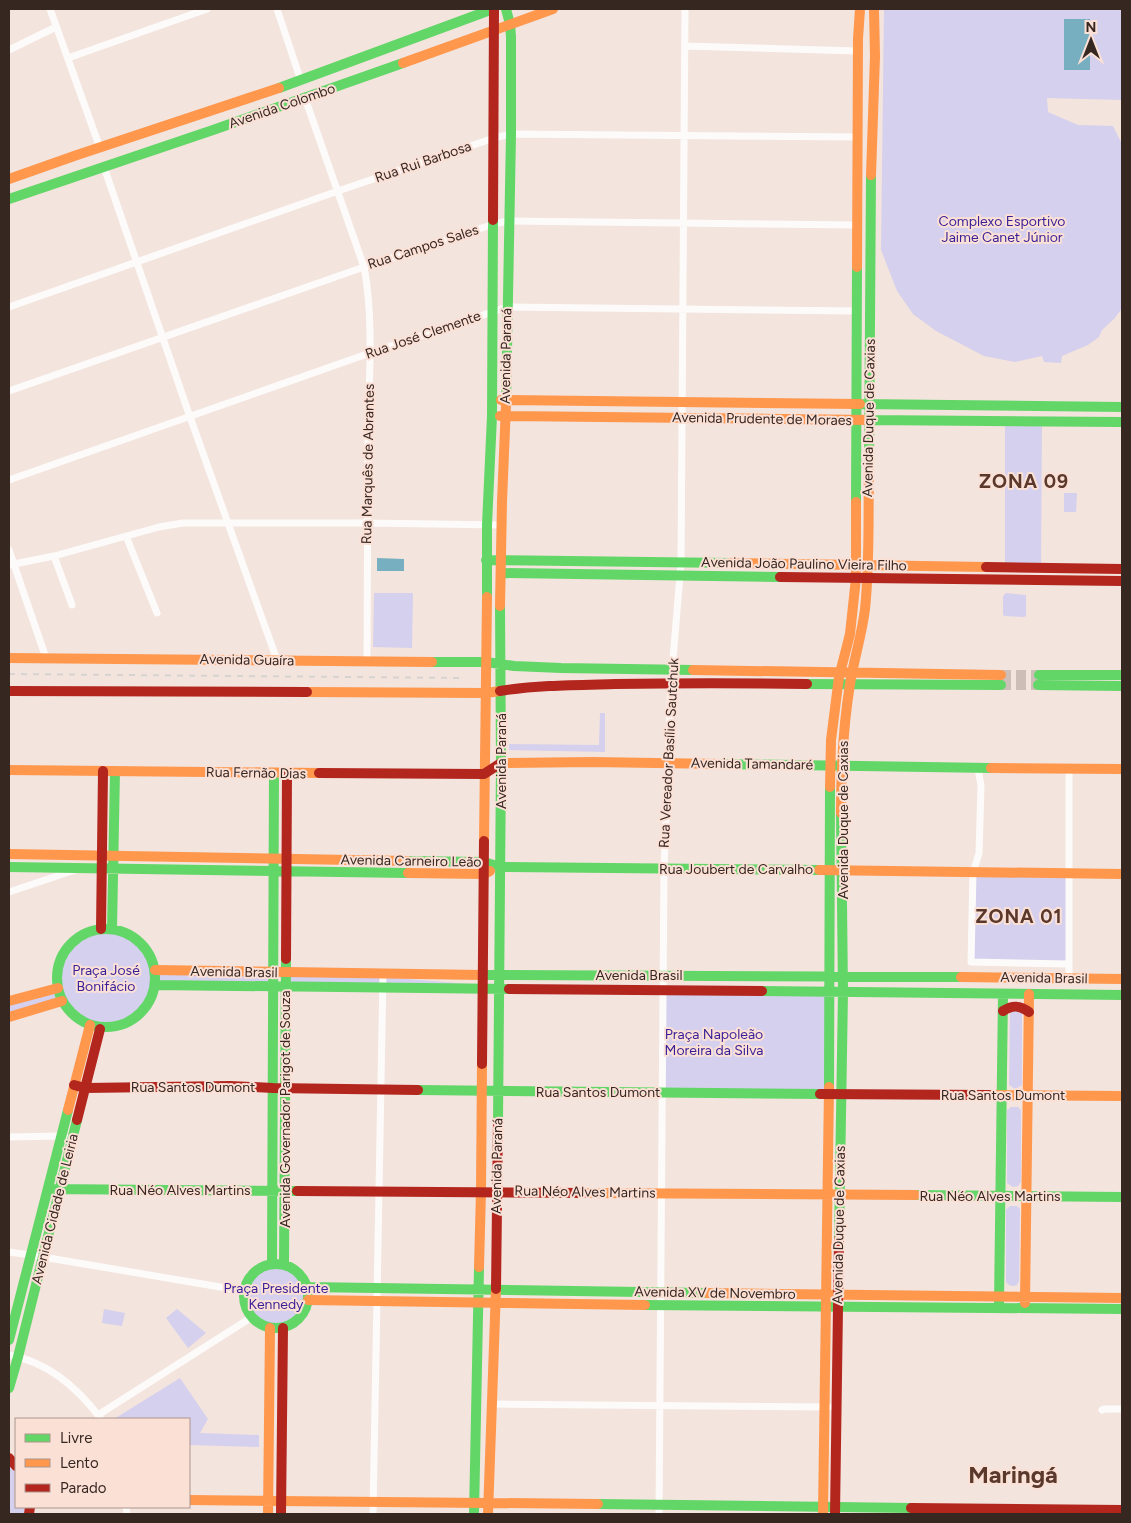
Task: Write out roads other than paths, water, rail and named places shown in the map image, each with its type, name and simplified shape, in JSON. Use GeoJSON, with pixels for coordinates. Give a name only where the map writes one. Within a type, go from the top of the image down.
{"type":"FeatureCollection","features":[{"type":"Feature","properties":{"kind":"main road","name":"Avenida Colombo"},"geometry":{"type":"LineString","coordinates":[[9,179],[301,80],[494,9]]}},
{"type":"Feature","properties":{"kind":"main road","name":"Avenida Paraná"},"geometry":{"type":"LineString","coordinates":[[474,1509],[481,1191],[486,560],[492,416],[494,9]]}},
{"type":"Feature","properties":{"kind":"main road","name":"Avenida Paraná"},"geometry":{"type":"LineString","coordinates":[[488,1509],[496,1290],[501,763],[500,630],[511,134],[511,46],[510,24],[506,9]]}},
{"type":"Feature","properties":{"kind":"main road","name":"Avenida Colombo"},"geometry":{"type":"LineString","coordinates":[[9,199],[305,98],[553,9]]}},
{"type":"Feature","properties":{"kind":"main road","name":"Avenida Duque de Caxias"},"geometry":{"type":"LineString","coordinates":[[835,1510],[843,976],[841,805],[836,766],[835,708],[839,679],[850,634],[857,565],[856,404],[858,40],[860,9]]}},
{"type":"Feature","properties":{"kind":"main road","name":"Avenida Duque de Caxias"},"geometry":{"type":"LineString","coordinates":[[823,1510],[830,992],[830,829],[836,766],[865,611],[868,578],[871,140],[874,9]]}},
{"type":"Feature","properties":{"kind":"main road"},"geometry":{"type":"LineString","coordinates":[[858,40],[869,48],[874,56]]}},
{"type":"Feature","properties":{"kind":"main road"},"geometry":{"type":"LineString","coordinates":[[494,47],[511,46]]}},
{"type":"Feature","properties":{"kind":"main road"},"geometry":{"type":"LineString","coordinates":[[343,84],[367,66],[369,62],[368,56]]}},
{"type":"Feature","properties":{"kind":"main road"},"geometry":{"type":"LineString","coordinates":[[213,130],[212,117],[241,101]]}},
{"type":"Feature","properties":{"kind":"main road"},"geometry":{"type":"LineString","coordinates":[[174,142],[192,131],[195,126],[195,117]]}},
{"type":"Feature","properties":{"kind":"main road"},"geometry":{"type":"LineString","coordinates":[[40,188],[41,176],[77,155]]}},
{"type":"Feature","properties":{"kind":"main road"},"geometry":{"type":"LineString","coordinates":[[494,182],[509,202]]}},
{"type":"Feature","properties":{"kind":"main road"},"geometry":{"type":"LineString","coordinates":[[493,268],[508,249]]}},
{"type":"Feature","properties":{"kind":"main road"},"geometry":{"type":"LineString","coordinates":[[492,356],[506,375]]}},
{"type":"Feature","properties":{"kind":"main road","name":"Avenida Prudente de Moraes"},"geometry":{"type":"LineString","coordinates":[[492,399],[1122,407]]}},
{"type":"Feature","properties":{"kind":"main road","name":"Avenida Prudente de Moraes"},"geometry":{"type":"LineString","coordinates":[[492,416],[1122,422]]}},
{"type":"Feature","properties":{"kind":"main road"},"geometry":{"type":"LineString","coordinates":[[489,480],[502,502]]}},
{"type":"Feature","properties":{"kind":"main road","name":"Avenida João Paulino Vieira Filho"},"geometry":{"type":"LineString","coordinates":[[486,560],[1122,569]]}},
{"type":"Feature","properties":{"kind":"main road","name":"Avenida João Paulino Vieira Filho"},"geometry":{"type":"LineString","coordinates":[[501,573],[1122,581]]}},
{"type":"Feature","properties":{"kind":"main road"},"geometry":{"type":"LineString","coordinates":[[850,634],[865,611]]}},
{"type":"Feature","properties":{"kind":"main road"},"geometry":{"type":"LineString","coordinates":[[487,614],[500,630]]}},
{"type":"Feature","properties":{"kind":"main road","name":"Avenida Guaíra"},"geometry":{"type":"LineString","coordinates":[[9,658],[486,662],[514,666],[672,670],[839,679]]}},
{"type":"Feature","properties":{"kind":"main road"},"geometry":{"type":"LineString","coordinates":[[9,690],[486,693],[524,687],[568,685],[839,679],[852,673],[1002,680],[850,684],[839,679]]}},
{"type":"Feature","properties":{"kind":"main road"},"geometry":{"type":"LineString","coordinates":[[1122,675],[1039,680],[1122,686]]}},
{"type":"Feature","properties":{"kind":"main road"},"geometry":{"type":"LineString","coordinates":[[835,708],[844,725]]}},
{"type":"Feature","properties":{"kind":"main road"},"geometry":{"type":"LineString","coordinates":[[485,735],[501,721]]}},
{"type":"Feature","properties":{"kind":"main road","name":"Avenida Tamandaré"},"geometry":{"type":"LineString","coordinates":[[501,763],[566,761],[978,768],[1122,768]]}},
{"type":"Feature","properties":{"kind":"main road"},"geometry":{"type":"LineString","coordinates":[[484,774],[501,763]]}},
{"type":"Feature","properties":{"kind":"main road","name":"Rua Fernão Dias"},"geometry":{"type":"LineString","coordinates":[[9,770],[484,774]]}},
{"type":"Feature","properties":{"kind":"main road"},"geometry":{"type":"LineString","coordinates":[[101,929],[103,771]]}},
{"type":"Feature","properties":{"kind":"main road"},"geometry":{"type":"LineString","coordinates":[[112,929],[115,771]]}},
{"type":"Feature","properties":{"kind":"main road","name":"Avenida Governador Parigot de Souza"},"geometry":{"type":"LineString","coordinates":[[272,1264],[274,773]]}},
{"type":"Feature","properties":{"kind":"main road","name":"Avenida Governador Parigot de Souza"},"geometry":{"type":"LineString","coordinates":[[284,1265],[287,773]]}},
{"type":"Feature","properties":{"kind":"main road"},"geometry":{"type":"LineString","coordinates":[[830,829],[841,805]]}},
{"type":"Feature","properties":{"kind":"main road"},"geometry":{"type":"LineString","coordinates":[[484,812],[500,831]]}},
{"type":"Feature","properties":{"kind":"main road","name":"Avenida Carneiro Leão"},"geometry":{"type":"LineString","coordinates":[[9,854],[484,862],[500,867]]}},
{"type":"Feature","properties":{"kind":"main road"},"geometry":{"type":"LineString","coordinates":[[204,869],[205,857]]}},
{"type":"Feature","properties":{"kind":"main road","name":"Avenida Carneiro Leão"},"geometry":{"type":"LineString","coordinates":[[9,867],[114,867],[484,874],[500,867]]}},
{"type":"Feature","properties":{"kind":"main road","name":"Rua Joubert de Carvalho"},"geometry":{"type":"LineString","coordinates":[[500,867],[1122,874]]}},
{"type":"Feature","properties":{"kind":"main road"},"geometry":{"type":"LineString","coordinates":[[829,900],[842,924]]}},
{"type":"Feature","properties":{"kind":"main road"},"geometry":{"type":"LineString","coordinates":[[483,918],[499,903]]}},
{"type":"Feature","properties":{"kind":"main road"},"geometry":{"type":"LineString","coordinates":[[101,929],[112,929],[127,934],[140,942],[150,955],[155,970],[155,985],[152,997],[138,1016],[127,1023],[100,1029],[79,1019],[70,1012],[62,1001],[58,988],[57,972],[62,956],[72,943],[85,934],[101,929]]}},
{"type":"Feature","properties":{"kind":"main road","name":"Avenida Brasil"},"geometry":{"type":"LineString","coordinates":[[155,970],[482,975],[1122,979]]}},
{"type":"Feature","properties":{"kind":"main road","name":"Avenida Brasil"},"geometry":{"type":"LineString","coordinates":[[155,985],[1122,995]]}},
{"type":"Feature","properties":{"kind":"main road"},"geometry":{"type":"LineString","coordinates":[[9,1001],[58,988]]}},
{"type":"Feature","properties":{"kind":"main road"},"geometry":{"type":"LineString","coordinates":[[999,1302],[1003,994]]}},
{"type":"Feature","properties":{"kind":"main road"},"geometry":{"type":"LineString","coordinates":[[1025,1302],[1029,994]]}},
{"type":"Feature","properties":{"kind":"main road"},"geometry":{"type":"LineString","coordinates":[[9,1016],[62,1001]]}},
{"type":"Feature","properties":{"kind":"main road"},"geometry":{"type":"LineString","coordinates":[[1003,1011],[1007,1007],[1015,1005],[1024,1007],[1029,1012]]}},
{"type":"Feature","properties":{"kind":"main road"},"geometry":{"type":"LineString","coordinates":[[482,1035],[498,1011]]}},
{"type":"Feature","properties":{"kind":"main road","name":"Avenida Cidade de Leiria"},"geometry":{"type":"LineString","coordinates":[[9,1340],[90,1025]]}},
{"type":"Feature","properties":{"kind":"main road","name":"Avenida Cidade de Leiria"},"geometry":{"type":"LineString","coordinates":[[9,1388],[13,1356],[43,1258],[100,1029]]}},
{"type":"Feature","properties":{"kind":"main road"},"geometry":{"type":"LineString","coordinates":[[829,1052],[842,1031]]}},
{"type":"Feature","properties":{"kind":"main road","name":"Rua Santos Dumont"},"geometry":{"type":"LineString","coordinates":[[74,1085],[85,1088],[230,1086],[482,1091],[1122,1096]]}},
{"type":"Feature","properties":{"kind":"main road"},"geometry":{"type":"LineString","coordinates":[[481,1115],[497,1135]]}},
{"type":"Feature","properties":{"kind":"main road"},"geometry":{"type":"LineString","coordinates":[[827,1138],[840,1157]]}},
{"type":"Feature","properties":{"kind":"main road","name":"Rua Néo Alves Martins"},"geometry":{"type":"LineString","coordinates":[[48,1189],[1122,1197]]}},
{"type":"Feature","properties":{"kind":"main road"},"geometry":{"type":"LineString","coordinates":[[826,1252],[839,1234]]}},
{"type":"Feature","properties":{"kind":"main road"},"geometry":{"type":"LineString","coordinates":[[479,1263],[496,1242]]}},
{"type":"Feature","properties":{"kind":"main road"},"geometry":{"type":"LineString","coordinates":[[272,1264],[284,1265],[298,1273],[307,1287],[308,1300],[302,1315],[291,1325],[283,1328],[270,1328],[262,1325],[252,1317],[245,1305],[244,1291],[249,1278],[259,1269],[272,1264]]}},
{"type":"Feature","properties":{"kind":"main road","name":"Avenida XV de Novembro"},"geometry":{"type":"LineString","coordinates":[[307,1287],[838,1295],[999,1302]]}},
{"type":"Feature","properties":{"kind":"main road","name":"Avenida XV de Novembro"},"geometry":{"type":"LineString","coordinates":[[308,1300],[838,1308],[1122,1298]]}},
{"type":"Feature","properties":{"kind":"main road","name":"Avenida XV de Novembro"},"geometry":{"type":"LineString","coordinates":[[1025,1302],[1122,1309]]}},
{"type":"Feature","properties":{"kind":"main road"},"geometry":{"type":"LineString","coordinates":[[268,1514],[270,1328]]}},
{"type":"Feature","properties":{"kind":"main road"},"geometry":{"type":"LineString","coordinates":[[280,1514],[283,1328]]}},
{"type":"Feature","properties":{"kind":"main road"},"geometry":{"type":"LineString","coordinates":[[825,1334],[837,1357]]}},
{"type":"Feature","properties":{"kind":"main road"},"geometry":{"type":"LineString","coordinates":[[476,1392],[491,1417]]}},
{"type":"Feature","properties":{"kind":"main road"},"geometry":{"type":"LineString","coordinates":[[475,1450],[491,1434]]}},
{"type":"Feature","properties":{"kind":"main road"},"geometry":{"type":"LineString","coordinates":[[824,1464],[836,1444]]}},
{"type":"Feature","properties":{"kind":"main road"},"geometry":{"type":"LineString","coordinates":[[190,1500],[374,1502],[474,1509],[1122,1510]]}},
{"type":"Feature","properties":{"kind":"street"},"geometry":{"type":"LineString","coordinates":[[50,9],[100,148]]}},
{"type":"Feature","properties":{"kind":"street"},"geometry":{"type":"LineString","coordinates":[[68,58],[207,9]]}},
{"type":"Feature","properties":{"kind":"street"},"geometry":{"type":"LineString","coordinates":[[276,9],[301,80]]}},
{"type":"Feature","properties":{"kind":"street","name":"Rua Vereador Basílio Sautchuk"},"geometry":{"type":"LineString","coordinates":[[659,1510],[664,868],[671,683],[681,575],[685,9]]}},
{"type":"Feature","properties":{"kind":"street"},"geometry":{"type":"LineString","coordinates":[[9,50],[56,27]]}},
{"type":"Feature","properties":{"kind":"street"},"geometry":{"type":"LineString","coordinates":[[685,46],[858,51]]}},
{"type":"Feature","properties":{"kind":"street","name":"Rua Marquês de Abrantes"},"geometry":{"type":"LineString","coordinates":[[305,98],[364,267],[368,285],[370,353],[366,661]]}},
{"type":"Feature","properties":{"kind":"street","name":"Rua Rui Barbosa"},"geometry":{"type":"LineString","coordinates":[[9,307],[338,191],[494,138],[511,134],[858,137]]}},
{"type":"Feature","properties":{"kind":"street"},"geometry":{"type":"LineString","coordinates":[[104,167],[162,338],[277,660]]}},
{"type":"Feature","properties":{"kind":"street","name":"Rua Campos Sales"},"geometry":{"type":"LineString","coordinates":[[9,391],[364,267],[508,221],[857,225]]}},
{"type":"Feature","properties":{"kind":"street","name":"Rua José Clemente"},"geometry":{"type":"LineString","coordinates":[[9,480],[370,353],[507,307],[857,311]]}},
{"type":"Feature","properties":{"kind":"street"},"geometry":{"type":"LineString","coordinates":[[11,565],[54,556],[171,524],[367,523],[502,525]]}},
{"type":"Feature","properties":{"kind":"street"},"geometry":{"type":"LineString","coordinates":[[126,536],[157,613]]}},
{"type":"Feature","properties":{"kind":"street"},"geometry":{"type":"LineString","coordinates":[[9,550],[11,565],[46,658]]}},
{"type":"Feature","properties":{"kind":"street"},"geometry":{"type":"LineString","coordinates":[[54,556],[72,605]]}},
{"type":"Feature","properties":{"kind":"street"},"geometry":{"type":"LineString","coordinates":[[978,768],[981,786],[979,853],[973,873],[971,962],[1068,964]]}},
{"type":"Feature","properties":{"kind":"street"},"geometry":{"type":"LineString","coordinates":[[1069,978],[1070,768]]}},
{"type":"Feature","properties":{"kind":"street"},"geometry":{"type":"LineString","coordinates":[[9,892],[84,867]]}},
{"type":"Feature","properties":{"kind":"street"},"geometry":{"type":"LineString","coordinates":[[374,1514],[383,974]]}},
{"type":"Feature","properties":{"kind":"street"},"geometry":{"type":"LineString","coordinates":[[9,1137],[61,1136],[71,1140]]}},
{"type":"Feature","properties":{"kind":"street"},"geometry":{"type":"LineString","coordinates":[[9,1252],[244,1291]]}},
{"type":"Feature","properties":{"kind":"street"},"geometry":{"type":"LineString","coordinates":[[13,1356],[34,1362],[68,1383],[85,1399],[99,1417],[252,1317]]}},
{"type":"Feature","properties":{"kind":"street"},"geometry":{"type":"LineString","coordinates":[[492,1404],[837,1407]]}},
{"type":"Feature","properties":{"kind":"street"},"geometry":{"type":"LineString","coordinates":[[1102,1410],[1122,1409]]}},
{"type":"Feature","properties":{"kind":"water"},"geometry":{"type":"Polygon","coordinates":[[[1064,19],[1090,19],[1090,70],[1064,70],[1064,19]]]}},
{"type":"Feature","properties":{"kind":"water"},"geometry":{"type":"Polygon","coordinates":[[[377,558],[404,559],[404,571],[377,571],[377,558]]]}},
{"type":"Feature","properties":{"kind":"tunnel"},"geometry":{"type":"LineString","coordinates":[[1001,675],[1039,675]]}},
{"type":"Feature","properties":{"kind":"tunnel"},"geometry":{"type":"LineString","coordinates":[[1001,685],[1038,685]]}},
{"type":"Feature","properties":{"kind":"railway"},"geometry":{"type":"LineString","coordinates":[[9,674],[464,678]]}},
{"type":"Feature","properties":{"kind":"district","name":"ZONA 09"},"geometry":{"type":"Point","coordinates":[1024,481]}},
{"type":"Feature","properties":{"kind":"district","name":"ZONA 01"},"geometry":{"type":"Point","coordinates":[1019,916]}},
{"type":"Feature","properties":{"kind":"district","name":"Maringá"},"geometry":{"type":"Point","coordinates":[1013,1474]}},
{"type":"Feature","properties":{"kind":"park label","name":"Complexo Esportivo Jaime Canet Júnior"},"geometry":{"type":"Point","coordinates":[1002,230]}},
{"type":"Feature","properties":{"kind":"park label","name":"Praça José Bonifácio"},"geometry":{"type":"Point","coordinates":[106,978]}},
{"type":"Feature","properties":{"kind":"park label","name":"Praça Napoleão Moreira da Silva"},"geometry":{"type":"Point","coordinates":[714,1042]}},
{"type":"Feature","properties":{"kind":"park label","name":"Praça Presidente Kennedy"},"geometry":{"type":"Point","coordinates":[276,1296]}}]}
